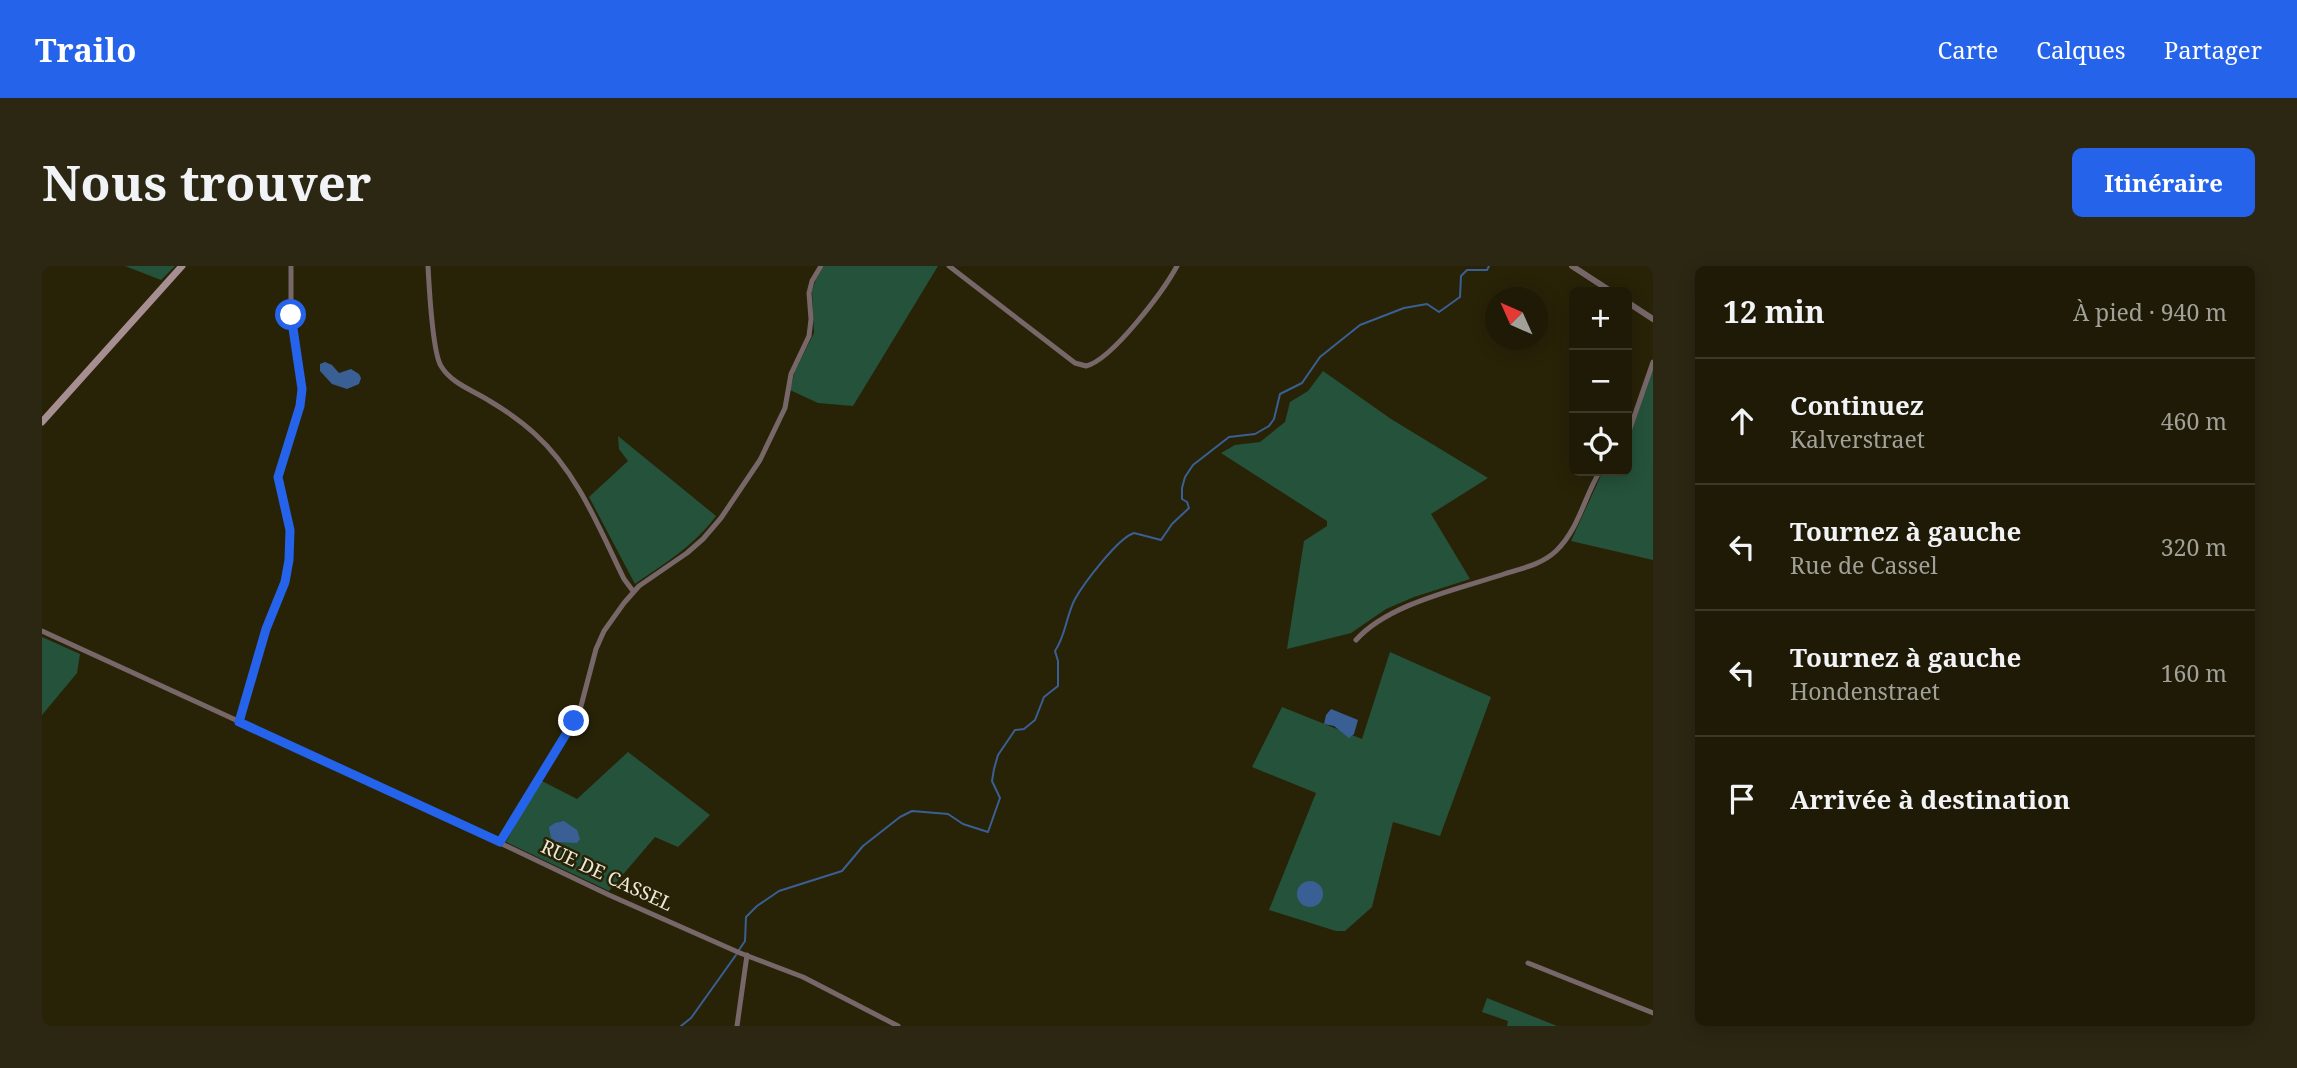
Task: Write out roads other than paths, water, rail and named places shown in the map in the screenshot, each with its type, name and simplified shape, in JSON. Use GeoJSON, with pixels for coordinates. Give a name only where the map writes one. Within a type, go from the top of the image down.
{"type":"FeatureCollection","features":[{"type":"Feature","properties":{"kind":"main road"},"geometry":{"type":"LineString","coordinates":[[42,422],[182,266]]}},
{"type":"Feature","properties":{"kind":"street"},"geometry":{"type":"LineString","coordinates":[[239,722],[266,629],[285,582],[289,560],[290,530],[278,477],[302,393],[291,320],[291,266]]}},
{"type":"Feature","properties":{"kind":"street"},"geometry":{"type":"LineString","coordinates":[[428,266],[435,345],[442,369],[454,380],[516,419],[557,457],[581,492],[624,579],[633,591]]}},
{"type":"Feature","properties":{"kind":"street"},"geometry":{"type":"LineString","coordinates":[[949,266],[1066,356],[1077,364],[1086,366],[1095,363],[1131,330],[1177,266]]}},
{"type":"Feature","properties":{"kind":"street"},"geometry":{"type":"LineString","coordinates":[[1572,266],[1604,287]]}},
{"type":"Feature","properties":{"kind":"street"},"geometry":{"type":"LineString","coordinates":[[500,842],[574,721],[581,706],[592,660],[610,622],[633,591],[703,539],[721,518],[760,460],[783,413],[791,374],[810,332],[808,293],[818,267]]}},
{"type":"Feature","properties":{"kind":"street"},"geometry":{"type":"LineString","coordinates":[[1632,305],[1653,319]]}},
{"type":"Feature","properties":{"kind":"street"},"geometry":{"type":"LineString","coordinates":[[1632,423],[1653,362]]}},
{"type":"Feature","properties":{"kind":"street"},"geometry":{"type":"LineString","coordinates":[[1356,640],[1371,625],[1405,607],[1529,566],[1549,556],[1572,531],[1598,476]]}},
{"type":"Feature","properties":{"kind":"street","name":"RUE DE CASSEL"},"geometry":{"type":"LineString","coordinates":[[42,631],[609,895],[740,953],[816,983],[898,1026]]}},
{"type":"Feature","properties":{"kind":"street"},"geometry":{"type":"LineString","coordinates":[[737,1026],[740,953]]}},
{"type":"Feature","properties":{"kind":"street"},"geometry":{"type":"LineString","coordinates":[[1528,963],[1653,1013]]}},
{"type":"Feature","properties":{"kind":"water"},"geometry":{"type":"Polygon","coordinates":[[[325,362],[339,373],[351,369],[359,374],[359,384],[347,389],[332,384],[320,371],[320,364],[325,362]]]}},
{"type":"Feature","properties":{"kind":"water"},"geometry":{"type":"Polygon","coordinates":[[[1331,709],[1358,720],[1354,734],[1349,738],[1334,726],[1324,724],[1331,709]]]}},
{"type":"Feature","properties":{"kind":"water"},"geometry":{"type":"Polygon","coordinates":[[[564,821],[577,830],[580,839],[577,843],[557,842],[551,838],[549,827],[564,821]]]}},
{"type":"Feature","properties":{"kind":"water"},"geometry":{"type":"Polygon","coordinates":[[[1310,881],[1319,885],[1323,894],[1319,903],[1310,907],[1301,903],[1297,894],[1301,885],[1310,881]]]}},
{"type":"Feature","properties":{"kind":"waterway"},"geometry":{"type":"LineString","coordinates":[[739,950],[745,941],[746,917],[757,906],[779,891],[842,871],[863,846],[912,811],[948,814],[963,824],[988,832],[1000,798],[992,781],[998,755],[1015,730],[1024,729],[1035,720],[1044,697],[1058,686],[1058,661],[1055,651],[1062,639],[1075,599],[1102,562],[1119,543],[1134,533],[1161,540],[1172,524],[1189,508],[1187,502],[1182,499],[1182,488],[1193,465],[1229,437],[1255,434],[1269,426],[1274,419],[1280,394],[1302,383],[1320,357],[1360,325],[1404,308],[1427,304],[1439,312],[1460,297],[1461,276],[1467,270],[1487,270],[1489,266]]}},
{"type":"Feature","properties":{"kind":"waterway"},"geometry":{"type":"LineString","coordinates":[[681,1026],[691,1018],[736,955]]}}]}
